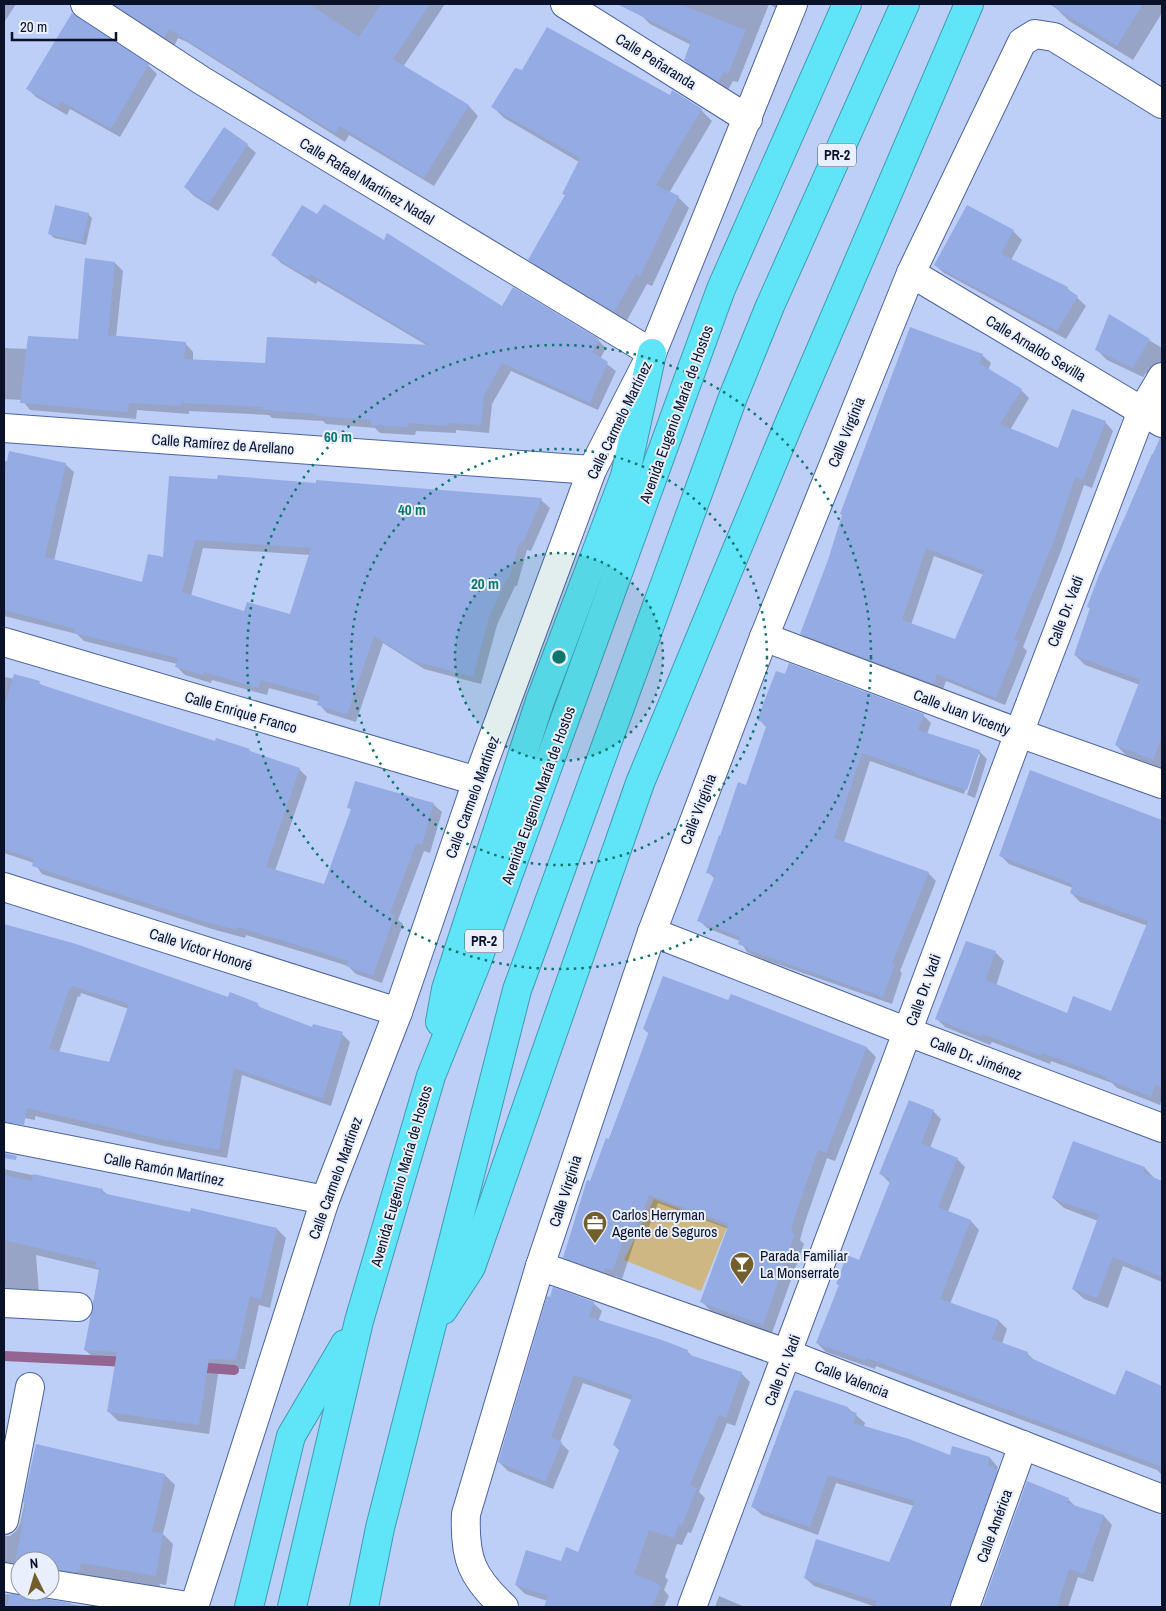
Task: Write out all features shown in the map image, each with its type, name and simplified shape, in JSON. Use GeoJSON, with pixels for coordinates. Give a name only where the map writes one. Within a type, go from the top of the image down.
{"type":"FeatureCollection","features":[{"type":"Feature","properties":{"kind":"highway","name":"Avenida Eugenio María de Hostos"},"geometry":{"type":"LineString","coordinates":[[292,1607],[359,1321],[431,1076],[480,955],[721,289],[847,4]]}},
{"type":"Feature","properties":{"kind":"highway","name":"PR-2"},"geometry":{"type":"LineString","coordinates":[[364,1607],[380,1528],[516,990],[733,397],[770,306],[905,4]]}},
{"type":"Feature","properties":{"kind":"highway"},"geometry":{"type":"LineString","coordinates":[[431,1328],[471,1266],[640,783],[792,417],[969,4]]}},
{"type":"Feature","properties":{"kind":"highway"},"geometry":{"type":"LineString","coordinates":[[431,1076],[446,989],[540,701],[625,476],[652,353]]}},
{"type":"Feature","properties":{"kind":"highway"},"geometry":{"type":"LineString","coordinates":[[249,1607],[291,1436],[359,1321]]}},
{"type":"Feature","properties":{"kind":"street","name":"Calle Rafael Martínez Nadal"},"geometry":{"type":"LineString","coordinates":[[85,4],[201,80],[652,353]]}},
{"type":"Feature","properties":{"kind":"street","name":"Calle Peñaranda"},"geometry":{"type":"LineString","coordinates":[[565,4],[748,118]]}},
{"type":"Feature","properties":{"kind":"street","name":"Calle Carmelo Martínez"},"geometry":{"type":"LineString","coordinates":[[194,1607],[325,1200],[398,1012],[477,781],[592,470],[652,353],[793,4]]}},
{"type":"Feature","properties":{"kind":"street","name":"Calle Virginia"},"geometry":{"type":"LineString","coordinates":[[504,1607],[484,1588],[471,1566],[465,1542],[466,1514],[540,1266],[652,932],[764,637],[911,273],[1022,42],[1035,34],[1054,38],[1162,104]]}},
{"type":"Feature","properties":{"kind":"street","name":"Calle Arnaldo Sevilla"},"geometry":{"type":"LineString","coordinates":[[911,273],[1152,417]]}},
{"type":"Feature","properties":{"kind":"street","name":"Calle Dr. Vadi"},"geometry":{"type":"LineString","coordinates":[[692,1607],[1019,733],[1152,417],[1162,377]]}},
{"type":"Feature","properties":{"kind":"street","name":"Calle Ramírez de Arellano"},"geometry":{"type":"LineString","coordinates":[[4,428],[592,470]]}},
{"type":"Feature","properties":{"kind":"street","name":"Calle Juan Vicenty"},"geometry":{"type":"LineString","coordinates":[[764,637],[1019,733],[1162,784]]}},
{"type":"Feature","properties":{"kind":"street","name":"Calle Enrique Franco"},"geometry":{"type":"LineString","coordinates":[[4,642],[477,781]]}},
{"type":"Feature","properties":{"kind":"street","name":"Calle Víctor Honoré"},"geometry":{"type":"LineString","coordinates":[[4,887],[398,1012]]}},
{"type":"Feature","properties":{"kind":"street","name":"Calle Dr. Jiménez"},"geometry":{"type":"LineString","coordinates":[[652,932],[908,1032],[1162,1128]]}},
{"type":"Feature","properties":{"kind":"street","name":"Calle Ramón Martínez"},"geometry":{"type":"LineString","coordinates":[[4,1138],[325,1200]]}},
{"type":"Feature","properties":{"kind":"street","name":"Calle Valencia"},"geometry":{"type":"LineString","coordinates":[[540,1266],[788,1354],[1162,1499]]}},
{"type":"Feature","properties":{"kind":"street"},"geometry":{"type":"LineString","coordinates":[[4,1303],[78,1307]]}},
{"type":"Feature","properties":{"kind":"street"},"geometry":{"type":"LineString","coordinates":[[4,1520],[30,1387]]}},
{"type":"Feature","properties":{"kind":"street","name":"Calle América"},"geometry":{"type":"LineString","coordinates":[[965,1607],[1023,1444]]}},
{"type":"Feature","properties":{"kind":"street"},"geometry":{"type":"LineString","coordinates":[[60,1586],[194,1607]]}},
{"type":"Feature","properties":{"kind":"shaded area"},"geometry":{"type":"Polygon","coordinates":[[[654,1199],[727,1227],[701,1291],[624,1260],[654,1199]]]}},
{"type":"Feature","properties":{"kind":"building"},"geometry":{"type":"Polygon","coordinates":[[[113,4],[309,4],[359,37],[381,4],[430,4],[393,59],[469,105],[424,178],[340,126],[335,133],[169,29],[164,37],[113,4]]]}},
{"type":"Feature","properties":{"kind":"building"},"geometry":{"type":"Polygon","coordinates":[[[617,4],[679,4],[746,30],[728,74],[724,72],[718,82],[684,60],[691,41],[617,4]]]}},
{"type":"Feature","properties":{"kind":"building"},"geometry":{"type":"Polygon","coordinates":[[[1049,4],[1143,4],[1117,46],[1049,4]]]}},
{"type":"Feature","properties":{"kind":"building"},"geometry":{"type":"Polygon","coordinates":[[[72,13],[149,64],[111,129],[61,101],[58,107],[26,89],[72,13]]]}},
{"type":"Feature","properties":{"kind":"building"},"geometry":{"type":"Polygon","coordinates":[[[547,27],[670,95],[672,90],[702,109],[656,185],[679,196],[640,276],[636,274],[614,312],[528,260],[565,195],[562,194],[580,158],[491,107],[515,68],[522,70],[547,27]]]}},
{"type":"Feature","properties":{"kind":"building"},"geometry":{"type":"Polygon","coordinates":[[[224,127],[248,144],[209,204],[184,187],[224,127]]]}},
{"type":"Feature","properties":{"kind":"building"},"geometry":{"type":"Polygon","coordinates":[[[324,204],[384,240],[387,233],[502,306],[513,287],[599,339],[592,352],[608,362],[590,403],[502,363],[484,396],[481,425],[449,423],[448,426],[408,423],[408,427],[371,425],[371,420],[263,410],[263,407],[181,403],[181,406],[129,403],[128,412],[20,403],[28,336],[78,339],[85,258],[115,262],[108,335],[186,342],[184,359],[265,363],[267,337],[430,345],[310,274],[308,277],[271,255],[302,205],[317,214],[324,204]]]}},
{"type":"Feature","properties":{"kind":"building"},"geometry":{"type":"Polygon","coordinates":[[[55,205],[89,213],[82,242],[48,234],[55,205]]]}},
{"type":"Feature","properties":{"kind":"building"},"geometry":{"type":"Polygon","coordinates":[[[967,205],[1014,230],[1001,254],[1068,287],[1067,289],[1078,296],[1057,331],[934,265],[967,205]]]}},
{"type":"Feature","properties":{"kind":"building"},"geometry":{"type":"Polygon","coordinates":[[[1109,314],[1150,339],[1133,368],[1095,350],[1109,314]]]}},
{"type":"Feature","properties":{"kind":"building"},"geometry":{"type":"Polygon","coordinates":[[[910,327],[983,354],[979,363],[1022,389],[1000,424],[1058,448],[1072,409],[1106,421],[1083,480],[1075,477],[1053,543],[1014,640],[1019,641],[996,698],[937,674],[934,684],[800,634],[828,560],[842,515],[840,514],[910,327]],[[926,548],[902,620],[955,639],[984,571],[926,548]]]}},
{"type":"Feature","properties":{"kind":"building"},"geometry":{"type":"Polygon","coordinates":[[[1160,438],[1162,439],[1162,736],[1153,760],[1115,745],[1140,680],[1074,655],[1090,608],[1087,607],[1099,575],[1160,438]]]}},
{"type":"Feature","properties":{"kind":"building"},"geometry":{"type":"Polygon","coordinates":[[[9,451],[66,463],[45,557],[142,582],[148,554],[163,557],[169,476],[217,479],[218,475],[316,483],[316,480],[542,498],[523,543],[519,543],[509,579],[507,578],[489,617],[473,677],[414,661],[374,636],[347,715],[317,705],[320,696],[261,680],[258,688],[204,672],[203,675],[175,667],[178,658],[74,633],[75,629],[4,610],[4,477],[9,451]],[[195,540],[182,592],[244,611],[247,602],[290,614],[311,548],[195,540]]]}},
{"type":"Feature","properties":{"kind":"building"},"geometry":{"type":"Polygon","coordinates":[[[789,663],[924,714],[918,730],[980,750],[967,790],[915,774],[916,772],[862,753],[834,838],[929,872],[892,963],[895,964],[883,997],[748,950],[749,948],[738,944],[740,937],[697,921],[715,875],[706,873],[719,835],[738,782],[746,785],[767,724],[757,720],[776,671],[785,674],[789,663]]]}},
{"type":"Feature","properties":{"kind":"building"},"geometry":{"type":"Polygon","coordinates":[[[14,674],[40,681],[39,684],[215,741],[216,738],[250,749],[249,751],[300,768],[266,867],[324,884],[351,809],[347,808],[355,781],[434,803],[422,845],[416,844],[390,913],[395,915],[373,976],[346,966],[348,961],[238,927],[237,930],[202,921],[32,866],[34,859],[4,849],[4,707],[14,674]]]}},
{"type":"Feature","properties":{"kind":"building"},"geometry":{"type":"Polygon","coordinates":[[[1030,770],[1162,820],[1162,1088],[1155,1085],[1151,1097],[1106,1079],[1107,1077],[1042,1053],[1041,1056],[983,1034],[981,1037],[935,1019],[966,941],[996,951],[986,980],[1067,1013],[1073,996],[1111,1011],[1148,921],[1070,893],[1073,884],[999,856],[1030,770]]]}},
{"type":"Feature","properties":{"kind":"building"},"geometry":{"type":"Polygon","coordinates":[[[4,924],[76,944],[228,997],[230,992],[258,1003],[257,1006],[312,1027],[313,1024],[343,1032],[323,1099],[234,1068],[219,1150],[155,1138],[27,1108],[24,1125],[4,1122],[4,924]],[[72,986],[69,989],[49,1049],[109,1062],[129,1004],[72,986]]]}},
{"type":"Feature","properties":{"kind":"building"},"geometry":{"type":"Polygon","coordinates":[[[663,976],[728,1000],[731,994],[867,1047],[826,1153],[818,1150],[795,1216],[791,1232],[795,1234],[763,1325],[700,1302],[729,1224],[649,1195],[636,1229],[628,1226],[613,1270],[605,1268],[604,1272],[563,1258],[587,1180],[590,1181],[606,1138],[609,1139],[649,1031],[643,1029],[663,976]]]}},
{"type":"Feature","properties":{"kind":"building"},"geometry":{"type":"Polygon","coordinates":[[[909,1100],[934,1110],[921,1143],[958,1158],[938,1207],[971,1220],[940,1299],[999,1320],[992,1339],[1028,1352],[1026,1356],[1115,1395],[1126,1370],[1162,1386],[1162,1467],[867,1358],[866,1361],[816,1343],[839,1285],[836,1284],[847,1255],[859,1260],[891,1179],[879,1174],[909,1100]]]}},
{"type":"Feature","properties":{"kind":"building"},"geometry":{"type":"Polygon","coordinates":[[[1073,1141],[1145,1167],[1143,1173],[1162,1181],[1162,1277],[1113,1257],[1097,1298],[1072,1289],[1099,1215],[1052,1198],[1073,1141]]]}},
{"type":"Feature","properties":{"kind":"building"},"geometry":{"type":"Polygon","coordinates":[[[4,1153],[17,1156],[16,1160],[4,1158],[4,1153]]]}},
{"type":"Feature","properties":{"kind":"building"},"geometry":{"type":"Polygon","coordinates":[[[33,1174],[103,1189],[102,1193],[190,1212],[191,1208],[277,1228],[261,1299],[250,1296],[236,1360],[209,1359],[199,1425],[107,1412],[117,1352],[84,1350],[100,1268],[95,1267],[96,1262],[4,1240],[4,1175],[32,1181],[33,1174]]]}},
{"type":"Feature","properties":{"kind":"building"},"geometry":{"type":"Polygon","coordinates":[[[553,1287],[594,1302],[589,1317],[662,1340],[688,1350],[687,1354],[742,1372],[726,1418],[719,1415],[690,1485],[697,1488],[682,1525],[679,1524],[674,1538],[649,1530],[634,1574],[661,1586],[652,1607],[544,1607],[548,1596],[515,1585],[526,1550],[561,1561],[566,1547],[578,1552],[620,1448],[613,1445],[633,1395],[574,1375],[551,1437],[562,1442],[545,1482],[498,1462],[547,1296],[550,1297],[553,1287]]]}},
{"type":"Feature","properties":{"kind":"building"},"geometry":{"type":"Polygon","coordinates":[[[797,1390],[848,1407],[847,1410],[857,1413],[853,1423],[909,1439],[950,1455],[952,1446],[990,1457],[988,1466],[998,1470],[950,1607],[874,1607],[877,1601],[804,1578],[816,1539],[889,1562],[915,1501],[828,1475],[810,1527],[751,1507],[794,1391],[797,1390]]]}},
{"type":"Feature","properties":{"kind":"building"},"geometry":{"type":"Polygon","coordinates":[[[36,1444],[165,1474],[152,1532],[163,1533],[156,1576],[81,1563],[80,1570],[77,1569],[76,1572],[60,1570],[60,1551],[17,1551],[26,1503],[23,1502],[36,1444]]]}},
{"type":"Feature","properties":{"kind":"building"},"geometry":{"type":"Polygon","coordinates":[[[1027,1481],[1069,1498],[1067,1503],[1104,1515],[1084,1574],[1069,1569],[1057,1607],[982,1607],[1027,1481]]]}},
{"type":"Feature","properties":{"kind":"building"},"geometry":{"type":"Polygon","coordinates":[[[10,1594],[10,1601],[59,1601],[71,1603],[71,1607],[7,1607],[10,1594]]]}},
{"type":"Feature","properties":{"kind":"waterway"},"geometry":{"type":"LineString","coordinates":[[4,1356],[128,1362]]}},
{"type":"Feature","properties":{"kind":"waterway"},"geometry":{"type":"LineString","coordinates":[[195,1367],[234,1370]]}},
{"type":"Feature","properties":{"kind":"place","name":"Carlos Herryman Agente de Seguros"},"geometry":{"type":"Point","coordinates":[595,1244]}},
{"type":"Feature","properties":{"kind":"place","name":"Parada Familiar La Monserrate"},"geometry":{"type":"Point","coordinates":[742,1285]}}]}
